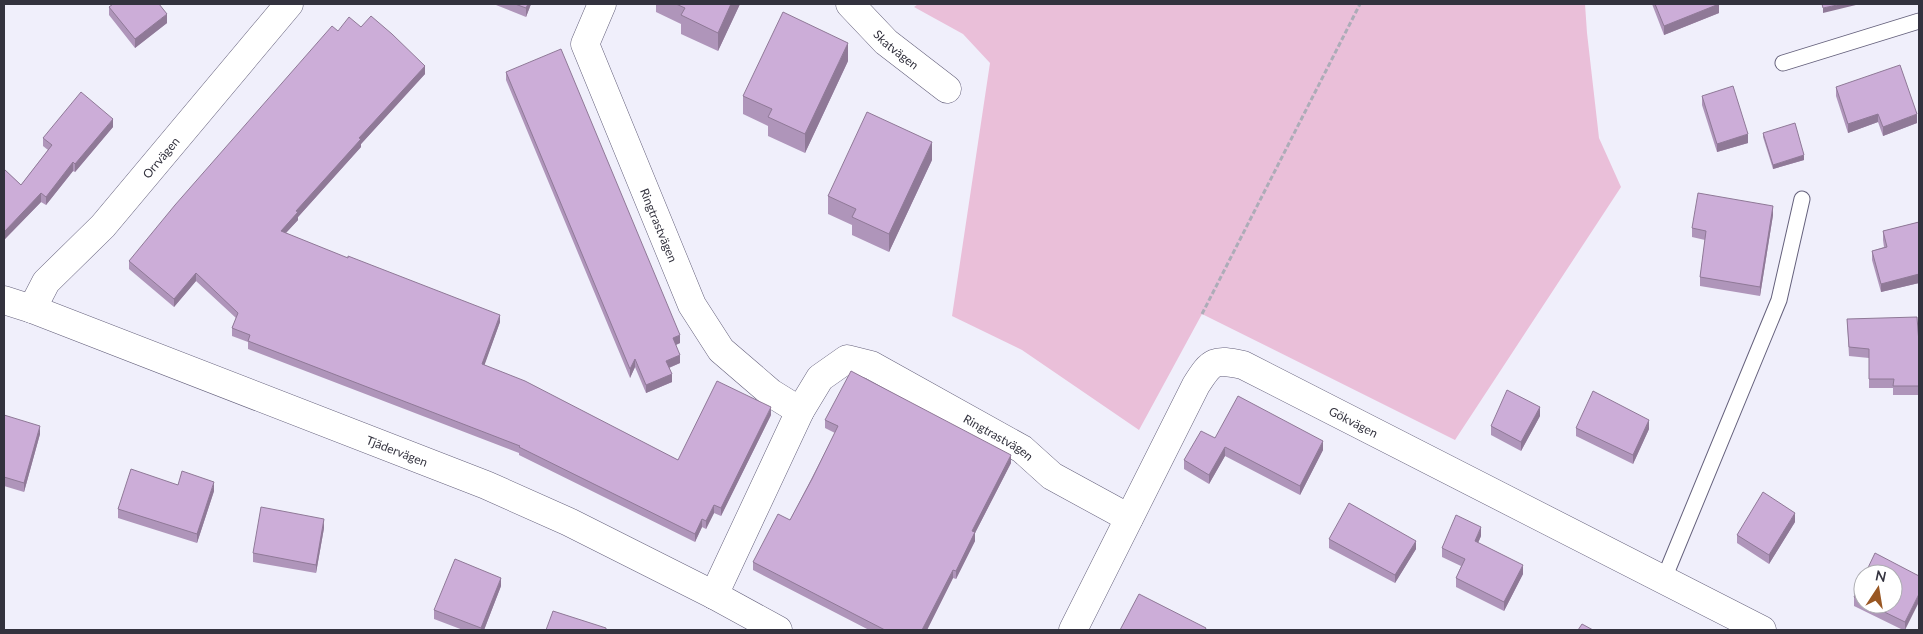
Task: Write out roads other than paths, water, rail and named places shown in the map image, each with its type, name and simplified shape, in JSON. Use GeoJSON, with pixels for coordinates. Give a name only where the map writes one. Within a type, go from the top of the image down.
{"type":"FeatureCollection","features":[{"type":"Feature","properties":{"kind":"street","name":"Orrvägen"},"geometry":{"type":"LineString","coordinates":[[32,309],[46,282],[103,226],[289,4]]}},
{"type":"Feature","properties":{"kind":"street","name":"Ringtrastvägen"},"geometry":{"type":"LineString","coordinates":[[602,4],[585,44],[692,306],[721,350],[771,393],[800,411]]}},
{"type":"Feature","properties":{"kind":"street","name":"Skatvägen"},"geometry":{"type":"LineString","coordinates":[[850,4],[886,42],[948,89]]}},
{"type":"Feature","properties":{"kind":"street","name":"Tjädervägen"},"geometry":{"type":"LineString","coordinates":[[4,300],[32,309],[486,485],[569,522],[714,595],[778,630]]}},
{"type":"Feature","properties":{"kind":"street","name":"Ringtrastvägen"},"geometry":{"type":"LineString","coordinates":[[714,595],[800,411],[820,378],[848,359],[870,365],[1022,448],[1052,476],[1129,518]]}},
{"type":"Feature","properties":{"kind":"street","name":"Gökvägen"},"geometry":{"type":"LineString","coordinates":[[1072,630],[1196,385],[1207,367],[1221,360],[1243,365],[1762,630]]}},
{"type":"Feature","properties":{"kind":"lane"},"geometry":{"type":"LineString","coordinates":[[1783,63],[1919,21]]}},
{"type":"Feature","properties":{"kind":"lane"},"geometry":{"type":"LineString","coordinates":[[1663,581],[1780,300],[1802,199]]}}]}
